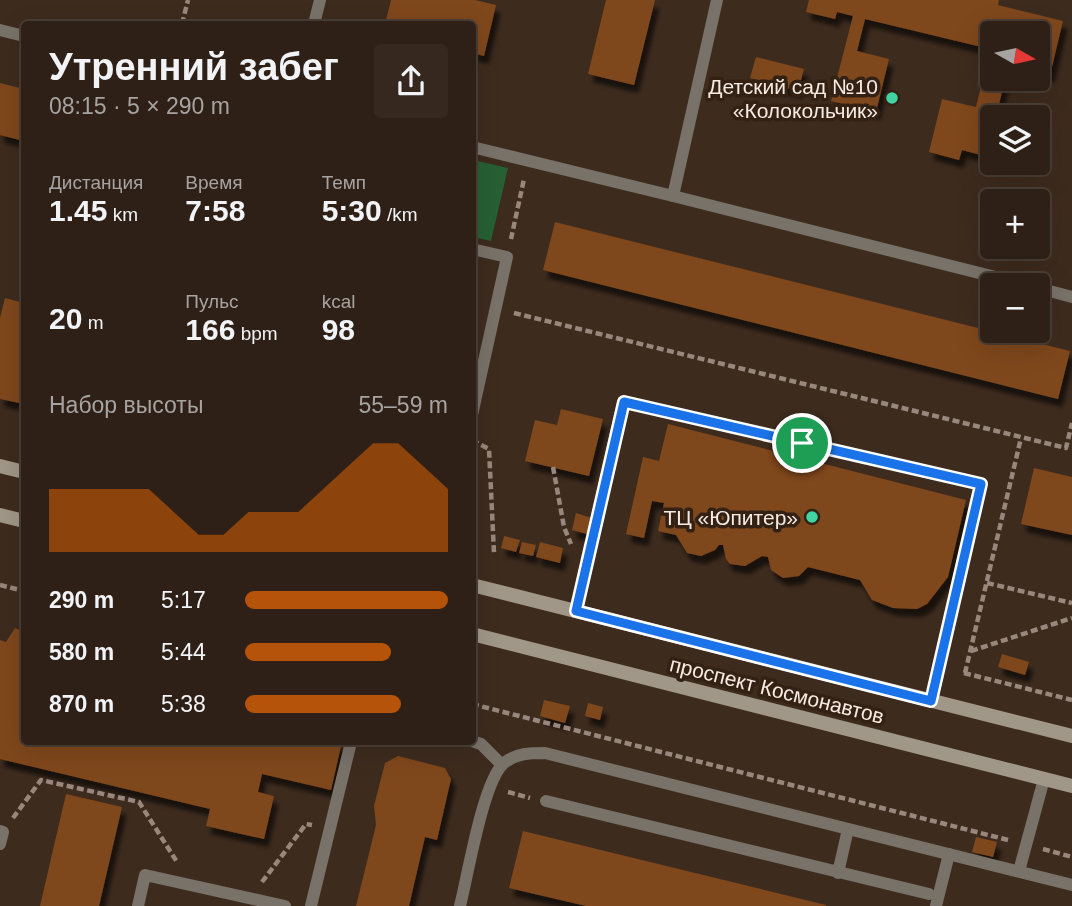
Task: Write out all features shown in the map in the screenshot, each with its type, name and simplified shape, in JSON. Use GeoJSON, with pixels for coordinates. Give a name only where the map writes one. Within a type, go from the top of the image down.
{"type":"FeatureCollection","features":[{"type":"Feature","properties":{"kind":"street"},"geometry":{"type":"LineString","coordinates":[[0,466],[21,471]]}},
{"type":"Feature","properties":{"kind":"street"},"geometry":{"type":"LineString","coordinates":[[0,515],[21,520]]}},
{"type":"Feature","properties":{"kind":"street","name":"проспект Космонавтов"},"geometry":{"type":"LineString","coordinates":[[476,586],[1072,736]]}},
{"type":"Feature","properties":{"kind":"street","name":"проспект Космонавтов"},"geometry":{"type":"LineString","coordinates":[[476,635],[1072,786]]}},
{"type":"Feature","properties":{"kind":"lane"},"geometry":{"type":"LineString","coordinates":[[315,21],[320,0]]}},
{"type":"Feature","properties":{"kind":"lane"},"geometry":{"type":"LineString","coordinates":[[673,196],[717,0]]}},
{"type":"Feature","properties":{"kind":"lane"},"geometry":{"type":"LineString","coordinates":[[0,30],[21,35]]}},
{"type":"Feature","properties":{"kind":"lane"},"geometry":{"type":"LineString","coordinates":[[476,147],[980,273]]}},
{"type":"Feature","properties":{"kind":"lane"},"geometry":{"type":"LineString","coordinates":[[476,249],[507,257],[476,397]]}},
{"type":"Feature","properties":{"kind":"lane"},"geometry":{"type":"LineString","coordinates":[[1050,291],[1072,297]]}},
{"type":"Feature","properties":{"kind":"lane"},"geometry":{"type":"LineString","coordinates":[[576,611],[624,402],[981,484],[931,701]]}},
{"type":"Feature","properties":{"kind":"lane"},"geometry":{"type":"LineString","coordinates":[[476,742],[502,765]]}},
{"type":"Feature","properties":{"kind":"lane"},"geometry":{"type":"LineString","coordinates":[[311,906],[350,745]]}},
{"type":"Feature","properties":{"kind":"lane"},"geometry":{"type":"LineString","coordinates":[[460,906],[489,787],[502,765],[527,752],[545,753],[1072,885]]}},
{"type":"Feature","properties":{"kind":"lane"},"geometry":{"type":"LineString","coordinates":[[1018,871],[1044,779]]}},
{"type":"Feature","properties":{"kind":"lane"},"geometry":{"type":"LineString","coordinates":[[546,801],[929,894]]}},
{"type":"Feature","properties":{"kind":"lane"},"geometry":{"type":"LineString","coordinates":[[838,873],[848,829]]}},
{"type":"Feature","properties":{"kind":"lane"},"geometry":{"type":"LineString","coordinates":[[936,906],[949,854]]}},
{"type":"Feature","properties":{"kind":"lane"},"geometry":{"type":"LineString","coordinates":[[138,906],[145,875],[285,906]]}},
{"type":"Feature","properties":{"kind":"path"},"geometry":{"type":"LineString","coordinates":[[183,21],[188,0]]}},
{"type":"Feature","properties":{"kind":"path"},"geometry":{"type":"LineString","coordinates":[[507,257],[528,160]]}},
{"type":"Feature","properties":{"kind":"path"},"geometry":{"type":"LineString","coordinates":[[496,309],[1066,448],[1072,423]]}},
{"type":"Feature","properties":{"kind":"path"},"geometry":{"type":"LineString","coordinates":[[965,673],[1021,438]]}},
{"type":"Feature","properties":{"kind":"path"},"geometry":{"type":"LineString","coordinates":[[476,442],[489,449],[494,554]]}},
{"type":"Feature","properties":{"kind":"path"},"geometry":{"type":"LineString","coordinates":[[552,467],[564,527],[584,574]]}},
{"type":"Feature","properties":{"kind":"path"},"geometry":{"type":"LineString","coordinates":[[987,583],[1072,603]]}},
{"type":"Feature","properties":{"kind":"path"},"geometry":{"type":"LineString","coordinates":[[0,585],[21,590]]}},
{"type":"Feature","properties":{"kind":"path"},"geometry":{"type":"LineString","coordinates":[[970,651],[1072,618]]}},
{"type":"Feature","properties":{"kind":"path"},"geometry":{"type":"LineString","coordinates":[[939,666],[1072,700]]}},
{"type":"Feature","properties":{"kind":"path"},"geometry":{"type":"LineString","coordinates":[[476,705],[1072,858]]}},
{"type":"Feature","properties":{"kind":"path"},"geometry":{"type":"LineString","coordinates":[[1,836],[41,780],[139,802],[184,873]]}},
{"type":"Feature","properties":{"kind":"path"},"geometry":{"type":"LineString","coordinates":[[257,889],[306,824],[330,829]]}},
{"type":"Feature","properties":{"kind":"green space"},"geometry":{"type":"Polygon","coordinates":[[[476,161],[508,168],[491,241],[476,238],[476,161]]]}},
{"type":"Feature","properties":{"kind":"building"},"geometry":{"type":"Polygon","coordinates":[[[391,0],[475,0],[496,5],[484,56],[476,54],[476,21],[386,21],[391,0]]]}},
{"type":"Feature","properties":{"kind":"building"},"geometry":{"type":"Polygon","coordinates":[[[606,0],[655,0],[634,85],[588,74],[606,0]]]}},
{"type":"Feature","properties":{"kind":"building"},"geometry":{"type":"Polygon","coordinates":[[[809,0],[999,0],[998,5],[1063,21],[1050,75],[1050,21],[980,21],[980,47],[865,19],[857,51],[889,59],[876,112],[831,101],[853,16],[837,12],[835,19],[806,12],[809,0]]]}},
{"type":"Feature","properties":{"kind":"building"},"geometry":{"type":"Polygon","coordinates":[[[756,57],[804,69],[798,91],[750,78],[756,57]]]}},
{"type":"Feature","properties":{"kind":"building"},"geometry":{"type":"Polygon","coordinates":[[[0,83],[21,88],[21,140],[0,135],[0,83]]]}},
{"type":"Feature","properties":{"kind":"building"},"geometry":{"type":"Polygon","coordinates":[[[980,90],[1002,91],[999,105],[980,105],[980,155],[962,150],[959,160],[929,152],[942,99],[976,107],[980,90]]]}},
{"type":"Feature","properties":{"kind":"building"},"geometry":{"type":"Polygon","coordinates":[[[555,222],[980,328],[980,343],[1038,343],[1070,351],[1058,399],[543,270],[555,222]]]}},
{"type":"Feature","properties":{"kind":"building"},"geometry":{"type":"Polygon","coordinates":[[[5,298],[21,302],[21,403],[0,399],[0,318],[5,298]]]}},
{"type":"Feature","properties":{"kind":"building"},"geometry":{"type":"Polygon","coordinates":[[[561,409],[603,419],[589,476],[525,461],[535,420],[557,425],[561,409]]]}},
{"type":"Feature","properties":{"kind":"building","name":"ТЦ «Юпитер»"},"geometry":{"type":"Polygon","coordinates":[[[668,424],[966,500],[948,577],[927,604],[917,609],[893,608],[872,600],[860,580],[808,567],[799,576],[783,578],[771,570],[768,557],[762,556],[745,566],[730,564],[723,545],[701,556],[687,553],[676,535],[658,531],[664,503],[652,501],[644,538],[626,534],[643,457],[659,461],[668,424]]]}},
{"type":"Feature","properties":{"kind":"building"},"geometry":{"type":"Polygon","coordinates":[[[1034,468],[1072,477],[1072,535],[1021,524],[1034,468]]]}},
{"type":"Feature","properties":{"kind":"building"},"geometry":{"type":"Polygon","coordinates":[[[576,513],[592,518],[587,534],[572,530],[576,513]]]}},
{"type":"Feature","properties":{"kind":"building"},"geometry":{"type":"Polygon","coordinates":[[[504,536],[520,540],[516,552],[501,548],[504,536]]]}},
{"type":"Feature","properties":{"kind":"building"},"geometry":{"type":"Polygon","coordinates":[[[522,542],[536,545],[533,556],[519,553],[522,542]]]}},
{"type":"Feature","properties":{"kind":"building"},"geometry":{"type":"Polygon","coordinates":[[[540,542],[563,548],[560,563],[536,557],[540,542]]]}},
{"type":"Feature","properties":{"kind":"building"},"geometry":{"type":"Polygon","coordinates":[[[15,628],[21,631],[21,745],[341,745],[331,790],[262,774],[258,792],[274,796],[264,839],[206,826],[210,809],[0,759],[0,640],[6,642],[15,628]]]}},
{"type":"Feature","properties":{"kind":"building"},"geometry":{"type":"Polygon","coordinates":[[[1002,654],[1029,662],[1025,675],[998,667],[1002,654]]]}},
{"type":"Feature","properties":{"kind":"building"},"geometry":{"type":"Polygon","coordinates":[[[544,700],[570,706],[565,723],[540,716],[544,700]]]}},
{"type":"Feature","properties":{"kind":"building"},"geometry":{"type":"Polygon","coordinates":[[[588,703],[603,707],[600,720],[585,716],[588,703]]]}},
{"type":"Feature","properties":{"kind":"building"},"geometry":{"type":"Polygon","coordinates":[[[398,756],[445,768],[451,779],[437,840],[425,837],[409,906],[356,906],[376,825],[374,806],[385,763],[398,756]]]}},
{"type":"Feature","properties":{"kind":"building"},"geometry":{"type":"Polygon","coordinates":[[[66,794],[122,807],[99,906],[40,906],[66,794]]]}},
{"type":"Feature","properties":{"kind":"building"},"geometry":{"type":"Polygon","coordinates":[[[523,831],[826,906],[586,906],[509,888],[523,831]]]}},
{"type":"Feature","properties":{"kind":"building"},"geometry":{"type":"Polygon","coordinates":[[[976,837],[997,842],[993,857],[972,852],[976,837]]]}},
{"type":"Feature","properties":{"kind":"place","name":"Детский сад №10 «Колокольчик»"},"geometry":{"type":"Point","coordinates":[892,98]}},
{"type":"Feature","properties":{"kind":"place","name":"ТЦ «Юпитер»"},"geometry":{"type":"Point","coordinates":[812,517]}},
{"type":"Feature","properties":{"kind":"route"},"geometry":{"type":"LineString","coordinates":[[624,402],[802,443],[981,484],[931,701],[576,611],[624,402]]}}]}
